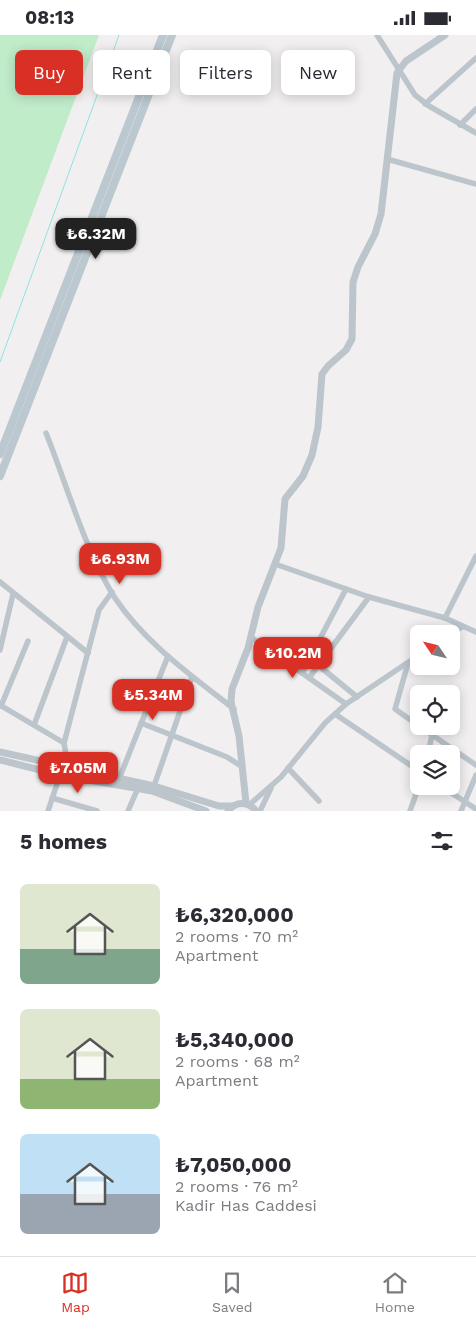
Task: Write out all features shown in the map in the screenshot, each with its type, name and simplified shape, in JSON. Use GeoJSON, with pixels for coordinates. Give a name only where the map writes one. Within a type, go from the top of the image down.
{"type":"FeatureCollection","features":[{"type":"Feature","properties":{"kind":"main road"},"geometry":{"type":"LineString","coordinates":[[0,454],[163,35]]}},
{"type":"Feature","properties":{"kind":"main road"},"geometry":{"type":"LineString","coordinates":[[0,476],[172,35]]}},
{"type":"Feature","properties":{"kind":"street"},"geometry":{"type":"LineString","coordinates":[[377,35],[415,95],[425,104],[476,133]]}},
{"type":"Feature","properties":{"kind":"street"},"geometry":{"type":"LineString","coordinates":[[273,784],[258,811],[248,804],[241,766],[232,689],[252,637],[258,607],[282,541],[285,499],[303,476],[312,455],[318,427],[322,375],[328,366],[346,350],[352,339],[353,281],[380,222],[399,69],[406,61],[445,35]]}},
{"type":"Feature","properties":{"kind":"street"},"geometry":{"type":"LineString","coordinates":[[425,104],[476,58]]}},
{"type":"Feature","properties":{"kind":"street"},"geometry":{"type":"LineString","coordinates":[[460,125],[476,109]]}},
{"type":"Feature","properties":{"kind":"street"},"geometry":{"type":"LineString","coordinates":[[387,159],[476,184]]}},
{"type":"Feature","properties":{"kind":"street"},"geometry":{"type":"LineString","coordinates":[[46,433],[101,572],[112,592],[128,615],[168,656],[234,709]]}},
{"type":"Feature","properties":{"kind":"street"},"geometry":{"type":"LineString","coordinates":[[445,618],[476,557]]}},
{"type":"Feature","properties":{"kind":"street"},"geometry":{"type":"LineString","coordinates":[[275,564],[369,597],[445,618],[476,633]]}},
{"type":"Feature","properties":{"kind":"street"},"geometry":{"type":"LineString","coordinates":[[0,582],[88,653]]}},
{"type":"Feature","properties":{"kind":"street"},"geometry":{"type":"LineString","coordinates":[[302,673],[346,589]]}},
{"type":"Feature","properties":{"kind":"street"},"geometry":{"type":"LineString","coordinates":[[68,767],[64,743],[100,607],[112,592]]}},
{"type":"Feature","properties":{"kind":"street"},"geometry":{"type":"LineString","coordinates":[[0,649],[13,594]]}},
{"type":"Feature","properties":{"kind":"street"},"geometry":{"type":"LineString","coordinates":[[309,678],[369,597]]}},
{"type":"Feature","properties":{"kind":"street"},"geometry":{"type":"LineString","coordinates":[[0,614],[7,618]]}},
{"type":"Feature","properties":{"kind":"street"},"geometry":{"type":"LineString","coordinates":[[34,725],[67,637]]}},
{"type":"Feature","properties":{"kind":"street"},"geometry":{"type":"LineString","coordinates":[[252,637],[346,704]]}},
{"type":"Feature","properties":{"kind":"street"},"geometry":{"type":"LineString","coordinates":[[28,641],[1,705],[64,743]]}},
{"type":"Feature","properties":{"kind":"street"},"geometry":{"type":"LineString","coordinates":[[119,779],[168,656]]}},
{"type":"Feature","properties":{"kind":"street"},"geometry":{"type":"LineString","coordinates":[[0,752],[154,786],[230,808],[248,804],[273,784],[325,723],[346,704],[408,663]]}},
{"type":"Feature","properties":{"kind":"street"},"geometry":{"type":"LineString","coordinates":[[408,663],[395,709],[410,720]]}},
{"type":"Feature","properties":{"kind":"street"},"geometry":{"type":"LineString","coordinates":[[318,665],[357,697]]}},
{"type":"Feature","properties":{"kind":"street"},"geometry":{"type":"LineString","coordinates":[[154,786],[192,677]]}},
{"type":"Feature","properties":{"kind":"street"},"geometry":{"type":"LineString","coordinates":[[335,714],[410,765]]}},
{"type":"Feature","properties":{"kind":"street"},"geometry":{"type":"LineString","coordinates":[[141,723],[227,757],[241,766]]}},
{"type":"Feature","properties":{"kind":"street"},"geometry":{"type":"LineString","coordinates":[[430,745],[432,735],[476,765]]}},
{"type":"Feature","properties":{"kind":"street"},"geometry":{"type":"LineString","coordinates":[[0,761],[60,775],[138,788],[206,811]]}},
{"type":"Feature","properties":{"kind":"street"},"geometry":{"type":"LineString","coordinates":[[288,768],[319,801]]}},
{"type":"Feature","properties":{"kind":"street"},"geometry":{"type":"LineString","coordinates":[[48,811],[60,775]]}},
{"type":"Feature","properties":{"kind":"street"},"geometry":{"type":"LineString","coordinates":[[461,811],[476,775]]}},
{"type":"Feature","properties":{"kind":"street"},"geometry":{"type":"LineString","coordinates":[[128,811],[138,788]]}},
{"type":"Feature","properties":{"kind":"street"},"geometry":{"type":"LineString","coordinates":[[410,811],[416,795]]}},
{"type":"Feature","properties":{"kind":"street"},"geometry":{"type":"LineString","coordinates":[[454,795],[476,809]]}},
{"type":"Feature","properties":{"kind":"street"},"geometry":{"type":"LineString","coordinates":[[52,797],[97,811]]}},
{"type":"Feature","properties":{"kind":"green space"},"geometry":{"type":"Polygon","coordinates":[[[0,35],[99,35],[83,78],[83,50],[15,50],[15,95],[77,95],[0,300],[0,35]]]}},
{"type":"Feature","properties":{"kind":"green space"},"geometry":{"type":"Polygon","coordinates":[[[160,686],[180,694],[175,708],[155,699],[160,686]]]}},
{"type":"Feature","properties":{"kind":"waterway"},"geometry":{"type":"LineString","coordinates":[[0,362],[119,35]]}}]}
